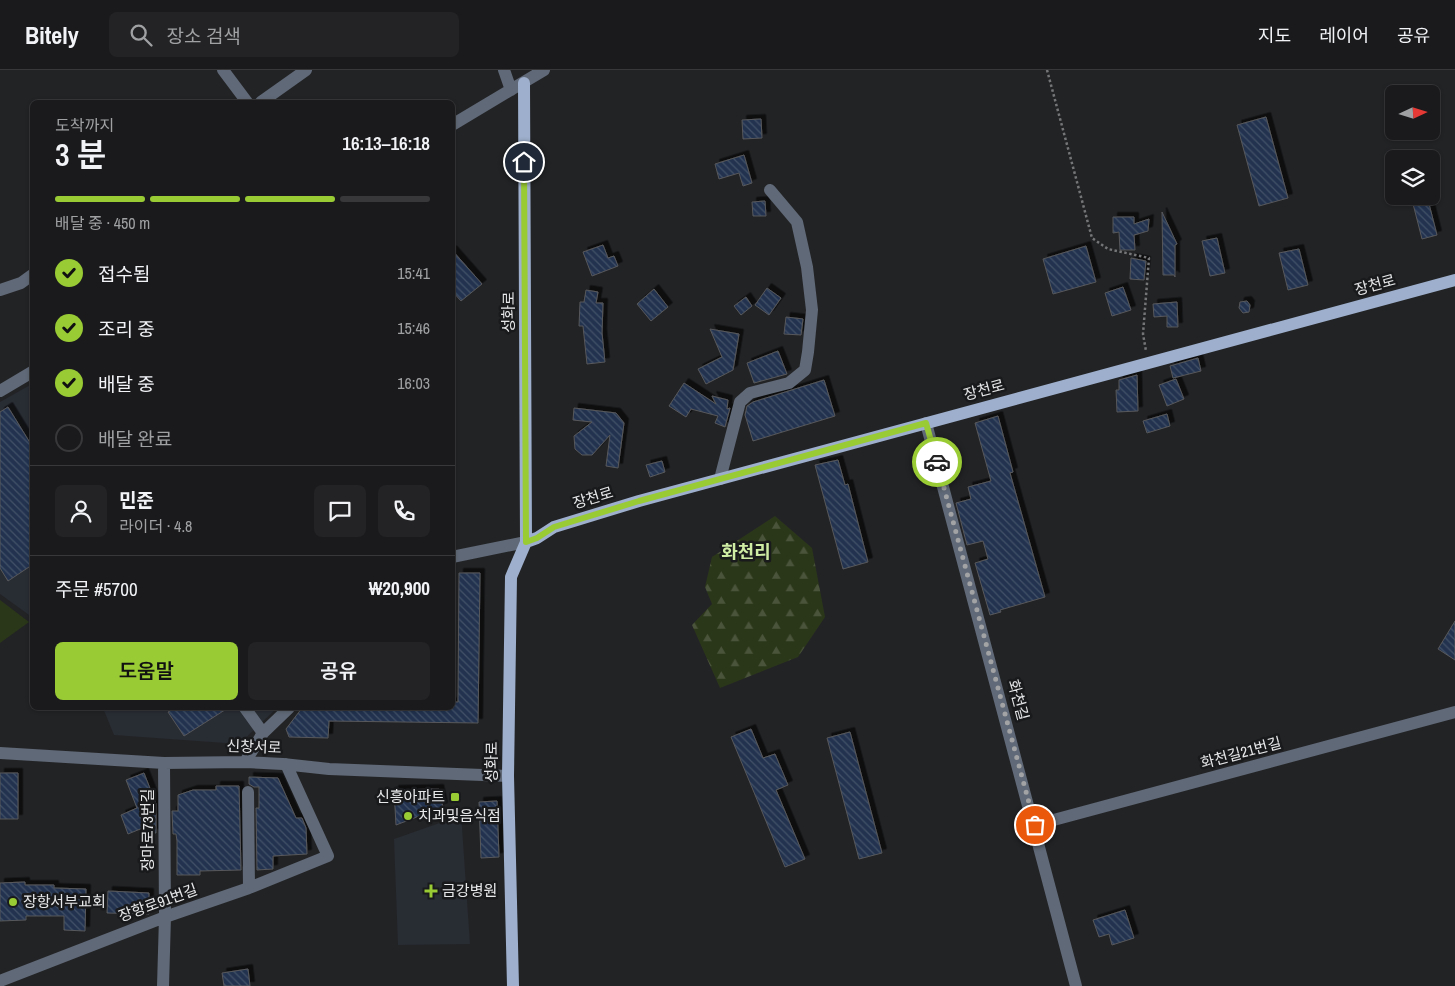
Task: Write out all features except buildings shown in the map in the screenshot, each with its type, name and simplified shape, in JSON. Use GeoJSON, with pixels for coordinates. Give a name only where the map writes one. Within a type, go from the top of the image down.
{"type":"FeatureCollection","features":[{"type":"Feature","properties":{"kind":"main road","name":"성화로"},"geometry":{"type":"LineString","coordinates":[[513,986],[508,776],[511,577],[526,542],[524,83]]}},
{"type":"Feature","properties":{"kind":"main road","name":"장천로"},"geometry":{"type":"LineString","coordinates":[[526,542],[537,538],[554,527],[639,501],[1455,280]]}},
{"type":"Feature","properties":{"kind":"street"},"geometry":{"type":"LineString","coordinates":[[223,70],[246,100]]}},
{"type":"Feature","properties":{"kind":"street"},"geometry":{"type":"LineString","coordinates":[[263,100],[306,70]]}},
{"type":"Feature","properties":{"kind":"street"},"geometry":{"type":"LineString","coordinates":[[504,70],[511,90]]}},
{"type":"Feature","properties":{"kind":"street"},"geometry":{"type":"LineString","coordinates":[[455,123],[542,71]]}},
{"type":"Feature","properties":{"kind":"street"},"geometry":{"type":"LineString","coordinates":[[720,479],[740,402],[750,393],[789,384],[805,370],[812,310],[805,258],[796,222],[770,190]]}},
{"type":"Feature","properties":{"kind":"street"},"geometry":{"type":"LineString","coordinates":[[0,290],[21,283],[30,276]]}},
{"type":"Feature","properties":{"kind":"street"},"geometry":{"type":"LineString","coordinates":[[0,391],[30,373]]}},
{"type":"Feature","properties":{"kind":"street","name":"화천길"},"geometry":{"type":"LineString","coordinates":[[926,423],[1035,825],[1076,986]]}},
{"type":"Feature","properties":{"kind":"street"},"geometry":{"type":"LineString","coordinates":[[455,556],[526,542]]}},
{"type":"Feature","properties":{"kind":"street"},"geometry":{"type":"LineString","coordinates":[[246,710],[263,733]]}},
{"type":"Feature","properties":{"kind":"street"},"geometry":{"type":"LineString","coordinates":[[245,762],[263,733],[287,710]]}},
{"type":"Feature","properties":{"kind":"street","name":"화천길21번길"},"geometry":{"type":"LineString","coordinates":[[1035,825],[1455,712]]}},
{"type":"Feature","properties":{"kind":"street","name":"신창서로"},"geometry":{"type":"LineString","coordinates":[[0,753],[164,763],[245,762],[329,769],[508,776]]}},
{"type":"Feature","properties":{"kind":"street","name":"장마로73번길"},"geometry":{"type":"LineString","coordinates":[[163,986],[165,916],[164,763]]}},
{"type":"Feature","properties":{"kind":"street","name":"장항로91번길"},"geometry":{"type":"LineString","coordinates":[[0,981],[165,916],[248,888],[328,856],[286,764]]}},
{"type":"Feature","properties":{"kind":"street"},"geometry":{"type":"LineString","coordinates":[[248,792],[248,888]]}},
{"type":"Feature","properties":{"kind":"path"},"geometry":{"type":"LineString","coordinates":[[1047,70],[1092,238],[1108,249],[1149,258],[1142,334],[1148,362]]}},
{"type":"Feature","properties":{"kind":"shaded area"},"geometry":{"type":"Polygon","coordinates":[[[30,385],[30,616],[0,594],[0,402],[30,385]]]}},
{"type":"Feature","properties":{"kind":"shaded area"},"geometry":{"type":"Polygon","coordinates":[[[104,710],[275,710],[239,744],[114,735],[104,710]]]}},
{"type":"Feature","properties":{"kind":"shaded area","name":"금강병원"},"geometry":{"type":"Polygon","coordinates":[[[461,813],[470,944],[398,945],[394,839],[451,819],[461,813]]]}},
{"type":"Feature","properties":{"kind":"green space"},"geometry":{"type":"Polygon","coordinates":[[[775,516],[812,548],[825,617],[798,657],[720,688],[692,625],[712,604],[705,587],[712,557],[775,516]]]}},
{"type":"Feature","properties":{"kind":"green space"},"geometry":{"type":"Polygon","coordinates":[[[0,600],[29,622],[0,643],[0,600]]]}},
{"type":"Feature","properties":{"kind":"way so far"},"geometry":{"type":"LineString","coordinates":[[937,462],[1035,825]]}},
{"type":"Feature","properties":{"kind":"place","name":"신흥아파트"},"geometry":{"type":"Point","coordinates":[455,797]}},
{"type":"Feature","properties":{"kind":"place","name":"치과및음식점"},"geometry":{"type":"Point","coordinates":[408,816]}},
{"type":"Feature","properties":{"kind":"place","name":"금강병원"},"geometry":{"type":"Point","coordinates":[431,891]}},
{"type":"Feature","properties":{"kind":"place","name":"장항서부교회"},"geometry":{"type":"Point","coordinates":[13,902]}},
{"type":"Feature","properties":{"kind":"district","name":"화천리"},"geometry":{"type":"Point","coordinates":[746,552]}},
{"type":"Feature","properties":{"kind":"route"},"geometry":{"type":"LineString","coordinates":[[524,162],[526,542],[537,538],[554,527],[639,501],[926,423],[937,462]]}}]}
